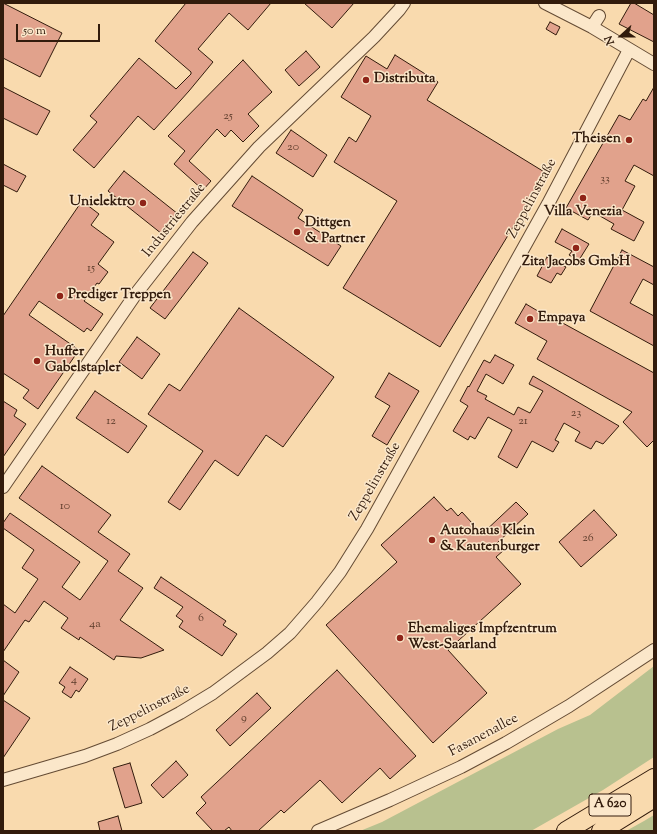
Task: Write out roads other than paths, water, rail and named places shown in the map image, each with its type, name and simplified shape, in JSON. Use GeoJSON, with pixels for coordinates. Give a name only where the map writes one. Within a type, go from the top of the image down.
{"type":"FeatureCollection","features":[{"type":"Feature","properties":{"kind":"highway","name":"A 620"},"geometry":{"type":"LineString","coordinates":[[566,831],[654,778]]}},
{"type":"Feature","properties":{"kind":"highway","name":"A 620"},"geometry":{"type":"LineString","coordinates":[[601,831],[654,798]]}},
{"type":"Feature","properties":{"kind":"street","name":"Industriestraße"},"geometry":{"type":"LineString","coordinates":[[3,487],[131,302],[163,258],[192,222],[259,146],[374,37],[404,3]]}},
{"type":"Feature","properties":{"kind":"street"},"geometry":{"type":"LineString","coordinates":[[545,3],[592,27],[654,64]]}},
{"type":"Feature","properties":{"kind":"street"},"geometry":{"type":"LineString","coordinates":[[592,27],[599,16]]}},
{"type":"Feature","properties":{"kind":"street","name":"Zeppelinstraße"},"geometry":{"type":"LineString","coordinates":[[3,780],[85,756],[117,744],[180,713],[214,693],[267,653],[290,632],[317,602],[340,572],[363,536],[548,204],[629,50]]}},
{"type":"Feature","properties":{"kind":"street","name":"Fasanenallee"},"geometry":{"type":"LineString","coordinates":[[318,831],[390,800],[506,743],[569,706],[654,650]]}},
{"type":"Feature","properties":{"kind":"place","name":"Distributa"},"geometry":{"type":"Point","coordinates":[366,80]}},
{"type":"Feature","properties":{"kind":"place","name":"Theisen"},"geometry":{"type":"Point","coordinates":[629,140]}},
{"type":"Feature","properties":{"kind":"place","name":"Villa Venezia"},"geometry":{"type":"Point","coordinates":[583,198]}},
{"type":"Feature","properties":{"kind":"place","name":"Unielektro"},"geometry":{"type":"Point","coordinates":[143,203]}},
{"type":"Feature","properties":{"kind":"place","name":"Dittgen & Partner"},"geometry":{"type":"Point","coordinates":[297,232]}},
{"type":"Feature","properties":{"kind":"place","name":"Zita Jacobs GmbH"},"geometry":{"type":"Point","coordinates":[576,248]}},
{"type":"Feature","properties":{"kind":"place","name":"Prediger Treppen"},"geometry":{"type":"Point","coordinates":[60,296]}},
{"type":"Feature","properties":{"kind":"place","name":"Empaya"},"geometry":{"type":"Point","coordinates":[530,319]}},
{"type":"Feature","properties":{"kind":"place","name":"Huffer Gabelstapler"},"geometry":{"type":"Point","coordinates":[37,361]}},
{"type":"Feature","properties":{"kind":"place","name":"Autohaus Klein & Kautenburger"},"geometry":{"type":"Point","coordinates":[432,540]}},
{"type":"Feature","properties":{"kind":"place","name":"Ehemaliges Impfzentrum West-Saarland"},"geometry":{"type":"Point","coordinates":[400,638]}}]}
